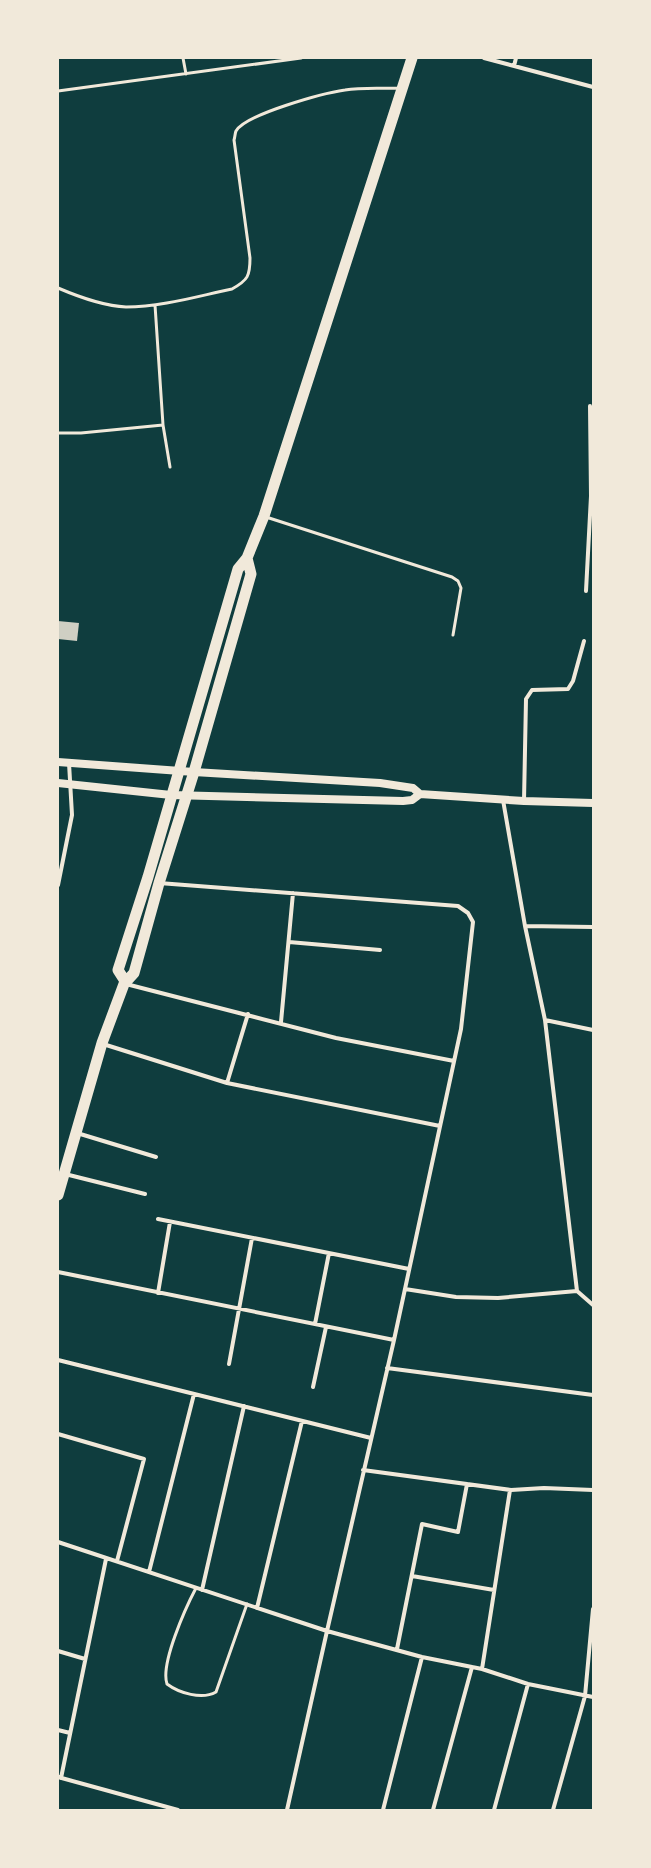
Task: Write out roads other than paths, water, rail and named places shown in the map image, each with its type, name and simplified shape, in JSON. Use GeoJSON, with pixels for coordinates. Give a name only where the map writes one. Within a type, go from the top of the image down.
{"type":"FeatureCollection","features":[{"type":"Feature","properties":{"kind":"highway"},"geometry":{"type":"LineString","coordinates":[[124,982],[118,970],[179,771],[238,569],[247,558],[264,516],[412,58]]}},
{"type":"Feature","properties":{"kind":"highway"},"geometry":{"type":"LineString","coordinates":[[58,1195],[102,1043],[124,982],[134,973],[159,883],[194,772],[251,574],[247,558]]}},
{"type":"Feature","properties":{"kind":"main road"},"geometry":{"type":"LineString","coordinates":[[58,762],[380,783],[413,788],[420,794],[503,800],[593,803]]}},
{"type":"Feature","properties":{"kind":"main road"},"geometry":{"type":"LineString","coordinates":[[58,783],[186,796],[403,801],[412,800],[420,794]]}},
{"type":"Feature","properties":{"kind":"street"},"geometry":{"type":"LineString","coordinates":[[484,58],[593,87]]}},
{"type":"Feature","properties":{"kind":"street"},"geometry":{"type":"LineString","coordinates":[[514,66],[516,58]]}},
{"type":"Feature","properties":{"kind":"street"},"geometry":{"type":"LineString","coordinates":[[586,591],[592,496],[590,406]]}},
{"type":"Feature","properties":{"kind":"street"},"geometry":{"type":"LineString","coordinates":[[524,801],[526,699],[532,690],[564,691],[568,689],[573,681],[584,642]]}},
{"type":"Feature","properties":{"kind":"street"},"geometry":{"type":"LineString","coordinates":[[58,885],[72,815],[69,762]]}},
{"type":"Feature","properties":{"kind":"street"},"geometry":{"type":"LineString","coordinates":[[503,800],[545,1020],[577,1291],[593,1305]]}},
{"type":"Feature","properties":{"kind":"street"},"geometry":{"type":"LineString","coordinates":[[159,883],[458,906],[468,913],[473,922],[461,1029],[394,1340],[363,1470],[287,1810]]}},
{"type":"Feature","properties":{"kind":"street"},"geometry":{"type":"LineString","coordinates":[[281,1022],[293,893]]}},
{"type":"Feature","properties":{"kind":"street"},"geometry":{"type":"LineString","coordinates":[[526,926],[593,927]]}},
{"type":"Feature","properties":{"kind":"street"},"geometry":{"type":"LineString","coordinates":[[289,942],[380,950]]}},
{"type":"Feature","properties":{"kind":"street"},"geometry":{"type":"LineString","coordinates":[[124,982],[281,1022],[336,1038],[454,1061]]}},
{"type":"Feature","properties":{"kind":"street"},"geometry":{"type":"LineString","coordinates":[[227,1083],[248,1014]]}},
{"type":"Feature","properties":{"kind":"street"},"geometry":{"type":"LineString","coordinates":[[545,1020],[593,1030]]}},
{"type":"Feature","properties":{"kind":"street"},"geometry":{"type":"LineString","coordinates":[[102,1043],[227,1083],[440,1126]]}},
{"type":"Feature","properties":{"kind":"street"},"geometry":{"type":"LineString","coordinates":[[76,1133],[156,1157]]}},
{"type":"Feature","properties":{"kind":"street"},"geometry":{"type":"LineString","coordinates":[[64,1174],[146,1194]]}},
{"type":"Feature","properties":{"kind":"street"},"geometry":{"type":"LineString","coordinates":[[158,1219],[409,1269]]}},
{"type":"Feature","properties":{"kind":"street"},"geometry":{"type":"LineString","coordinates":[[158,1293],[170,1222]]}},
{"type":"Feature","properties":{"kind":"street"},"geometry":{"type":"LineString","coordinates":[[229,1364],[252,1238]]}},
{"type":"Feature","properties":{"kind":"street"},"geometry":{"type":"LineString","coordinates":[[315,1324],[329,1253]]}},
{"type":"Feature","properties":{"kind":"street"},"geometry":{"type":"LineString","coordinates":[[58,1272],[394,1340]]}},
{"type":"Feature","properties":{"kind":"street"},"geometry":{"type":"LineString","coordinates":[[405,1289],[456,1296],[498,1298],[577,1291]]}},
{"type":"Feature","properties":{"kind":"street"},"geometry":{"type":"LineString","coordinates":[[313,1386],[326,1327]]}},
{"type":"Feature","properties":{"kind":"street"},"geometry":{"type":"LineString","coordinates":[[58,1360],[371,1438]]}},
{"type":"Feature","properties":{"kind":"street"},"geometry":{"type":"LineString","coordinates":[[387,1368],[593,1395]]}},
{"type":"Feature","properties":{"kind":"street"},"geometry":{"type":"LineString","coordinates":[[149,1572],[194,1394]]}},
{"type":"Feature","properties":{"kind":"street"},"geometry":{"type":"LineString","coordinates":[[202,1590],[244,1406]]}},
{"type":"Feature","properties":{"kind":"street"},"geometry":{"type":"LineString","coordinates":[[257,1608],[302,1421]]}},
{"type":"Feature","properties":{"kind":"street"},"geometry":{"type":"LineString","coordinates":[[58,1434],[144,1459],[117,1561]]}},
{"type":"Feature","properties":{"kind":"street"},"geometry":{"type":"LineString","coordinates":[[363,1470],[510,1490],[544,1488],[593,1490]]}},
{"type":"Feature","properties":{"kind":"street"},"geometry":{"type":"LineString","coordinates":[[397,1649],[422,1524],[458,1532],[467,1484]]}},
{"type":"Feature","properties":{"kind":"street"},"geometry":{"type":"LineString","coordinates":[[482,1669],[510,1490]]}},
{"type":"Feature","properties":{"kind":"street"},"geometry":{"type":"LineString","coordinates":[[58,1542],[327,1631],[422,1656],[482,1669],[528,1684],[593,1697]]}},
{"type":"Feature","properties":{"kind":"street"},"geometry":{"type":"LineString","coordinates":[[106,1559],[60,1778],[178,1810]]}},
{"type":"Feature","properties":{"kind":"street"},"geometry":{"type":"LineString","coordinates":[[412,1576],[494,1590]]}},
{"type":"Feature","properties":{"kind":"street"},"geometry":{"type":"LineString","coordinates":[[553,1810],[585,1696],[590,1627],[593,1609]]}},
{"type":"Feature","properties":{"kind":"street"},"geometry":{"type":"LineString","coordinates":[[58,1651],[85,1659]]}},
{"type":"Feature","properties":{"kind":"street"},"geometry":{"type":"LineString","coordinates":[[383,1810],[422,1656]]}},
{"type":"Feature","properties":{"kind":"street"},"geometry":{"type":"LineString","coordinates":[[433,1810],[472,1667]]}},
{"type":"Feature","properties":{"kind":"street"},"geometry":{"type":"LineString","coordinates":[[494,1810],[528,1684]]}},
{"type":"Feature","properties":{"kind":"street"},"geometry":{"type":"LineString","coordinates":[[58,1730],[70,1733]]}},
{"type":"Feature","properties":{"kind":"lane"},"geometry":{"type":"LineString","coordinates":[[183,58],[186,74]]}},
{"type":"Feature","properties":{"kind":"lane"},"geometry":{"type":"LineString","coordinates":[[58,91],[301,58]]}},
{"type":"Feature","properties":{"kind":"lane"},"geometry":{"type":"LineString","coordinates":[[58,288],[93,301],[118,306],[155,305],[232,289],[242,284],[250,273],[250,258],[234,140],[236,130],[245,123],[276,109],[316,96],[346,90],[402,88]]}},
{"type":"Feature","properties":{"kind":"lane"},"geometry":{"type":"LineString","coordinates":[[155,305],[163,425],[170,466]]}},
{"type":"Feature","properties":{"kind":"lane"},"geometry":{"type":"LineString","coordinates":[[58,433],[81,433],[163,425]]}},
{"type":"Feature","properties":{"kind":"lane"},"geometry":{"type":"LineString","coordinates":[[264,516],[452,577],[458,581],[461,588],[453,635]]}},
{"type":"Feature","properties":{"kind":"lane"},"geometry":{"type":"LineString","coordinates":[[196,1588],[182,1616],[165,1671],[167,1684],[173,1688],[202,1696],[209,1696],[216,1692],[247,1604]]}}]}
